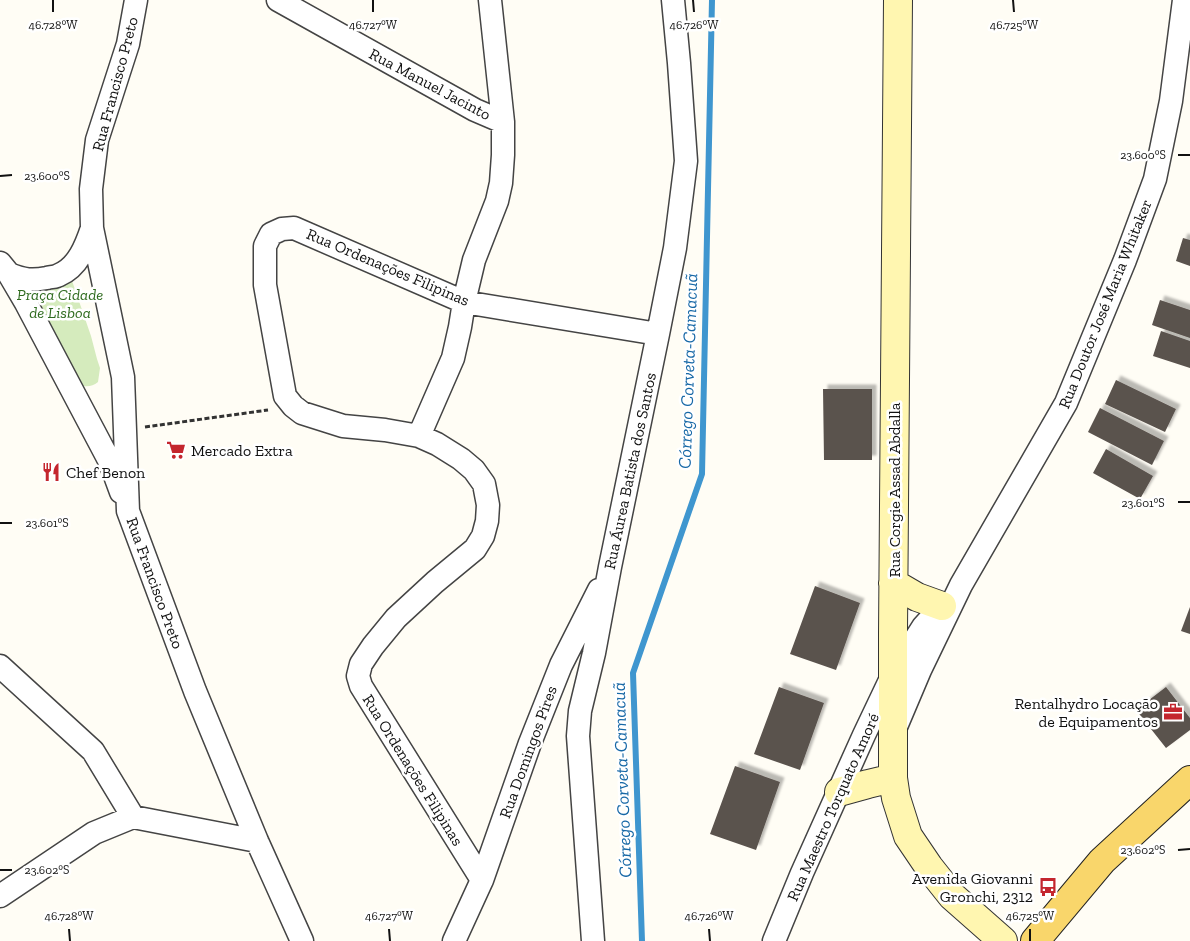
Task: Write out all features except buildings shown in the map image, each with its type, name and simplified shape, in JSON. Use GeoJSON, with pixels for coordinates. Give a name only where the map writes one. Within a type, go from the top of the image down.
{"type":"FeatureCollection","features":[{"type":"Feature","properties":{"kind":"main road"},"geometry":{"type":"LineString","coordinates":[[1035,941],[1102,861],[1190,780]]}},
{"type":"Feature","properties":{"kind":"street","name":"Rua Francisco Preto"},"geometry":{"type":"LineString","coordinates":[[136,0],[128,44],[97,140],[91,189],[92,228],[123,377],[128,511],[195,691],[257,841],[302,941]]}},
{"type":"Feature","properties":{"kind":"street","name":"Rua Manuel Jacinto"},"geometry":{"type":"LineString","coordinates":[[278,0],[475,110],[503,122]]}},
{"type":"Feature","properties":{"kind":"street"},"geometry":{"type":"LineString","coordinates":[[419,436],[453,358],[474,260],[497,201],[501,183],[503,122],[490,0]]}},
{"type":"Feature","properties":{"kind":"street","name":"Rua Áurea Batista dos Santos"},"geometry":{"type":"LineString","coordinates":[[593,941],[578,736],[580,712],[594,652],[658,334],[674,248],[686,161],[673,0]]}},
{"type":"Feature","properties":{"kind":"street","name":"Rua Corgie Assad Abdalla"},"geometry":{"type":"LineString","coordinates":[[898,0],[893,778],[896,798],[908,836],[952,896],[1003,941]]}},
{"type":"Feature","properties":{"kind":"street","name":"Rua Doutor José Maria Whitaker"},"geometry":{"type":"LineString","coordinates":[[893,733],[960,585],[1066,403],[1126,260],[1155,179],[1171,101],[1184,0]]}},
{"type":"Feature","properties":{"kind":"street"},"geometry":{"type":"LineString","coordinates":[[4,268],[23,279],[59,276],[71,268],[80,257],[92,228]]}},
{"type":"Feature","properties":{"kind":"street","name":"Rua Ordenações Filipinas"},"geometry":{"type":"LineString","coordinates":[[482,880],[360,686],[358,676],[361,664],[396,618],[475,549],[483,536],[487,521],[488,505],[484,484],[474,470],[461,459],[437,444],[419,436],[385,430],[343,426],[302,413],[293,406],[285,396],[266,284],[265,246],[271,234],[282,229],[294,228],[464,302],[658,334]]}},
{"type":"Feature","properties":{"kind":"street"},"geometry":{"type":"LineString","coordinates":[[4,268],[26,303],[110,462],[128,511]]}},
{"type":"Feature","properties":{"kind":"street","name":"Rua Domingos Pires"},"geometry":{"type":"LineString","coordinates":[[454,941],[482,880],[530,743],[561,665],[610,567]]}},
{"type":"Feature","properties":{"kind":"street"},"geometry":{"type":"LineString","coordinates":[[893,583],[917,596],[942,606]]}},
{"type":"Feature","properties":{"kind":"street","name":"Rua Doutor José Maria Whitaker"},"geometry":{"type":"LineString","coordinates":[[893,674],[923,627],[960,585]]}},
{"type":"Feature","properties":{"kind":"street"},"geometry":{"type":"LineString","coordinates":[[0,666],[93,750],[133,817]]}},
{"type":"Feature","properties":{"kind":"street","name":"Rua Maestro Torquato Amoré"},"geometry":{"type":"LineString","coordinates":[[774,941],[802,873],[893,674]]}},
{"type":"Feature","properties":{"kind":"street"},"geometry":{"type":"LineString","coordinates":[[839,792],[893,778]]}},
{"type":"Feature","properties":{"kind":"street"},"geometry":{"type":"LineString","coordinates":[[0,896],[94,833],[133,817],[257,841]]}},
{"type":"Feature","properties":{"kind":"path"},"geometry":{"type":"LineString","coordinates":[[125,430],[293,406]]}},
{"type":"Feature","properties":{"kind":"green space","name":"Praça Cidade de Lisboa"},"geometry":{"type":"Polygon","coordinates":[[[70,275],[100,368],[98,382],[89,386],[82,386],[26,284],[70,275]]]}},
{"type":"Feature","properties":{"kind":"waterway","name":"Córrego Corveta-Camacuã"},"geometry":{"type":"LineString","coordinates":[[642,941],[633,673],[702,474],[712,0]]}},
{"type":"Feature","properties":{"kind":"place","name":"Mercado Extra"},"geometry":{"type":"Point","coordinates":[176,450]}},
{"type":"Feature","properties":{"kind":"place","name":"Chef Benon"},"geometry":{"type":"Point","coordinates":[51,472]}},
{"type":"Feature","properties":{"kind":"place","name":"Rentalhydro Locação de Equipamentos"},"geometry":{"type":"Point","coordinates":[1173,712]}},
{"type":"Feature","properties":{"kind":"place","name":"Avenida Giovanni Gronchi, 2312"},"geometry":{"type":"Point","coordinates":[1048,887]}}]}
